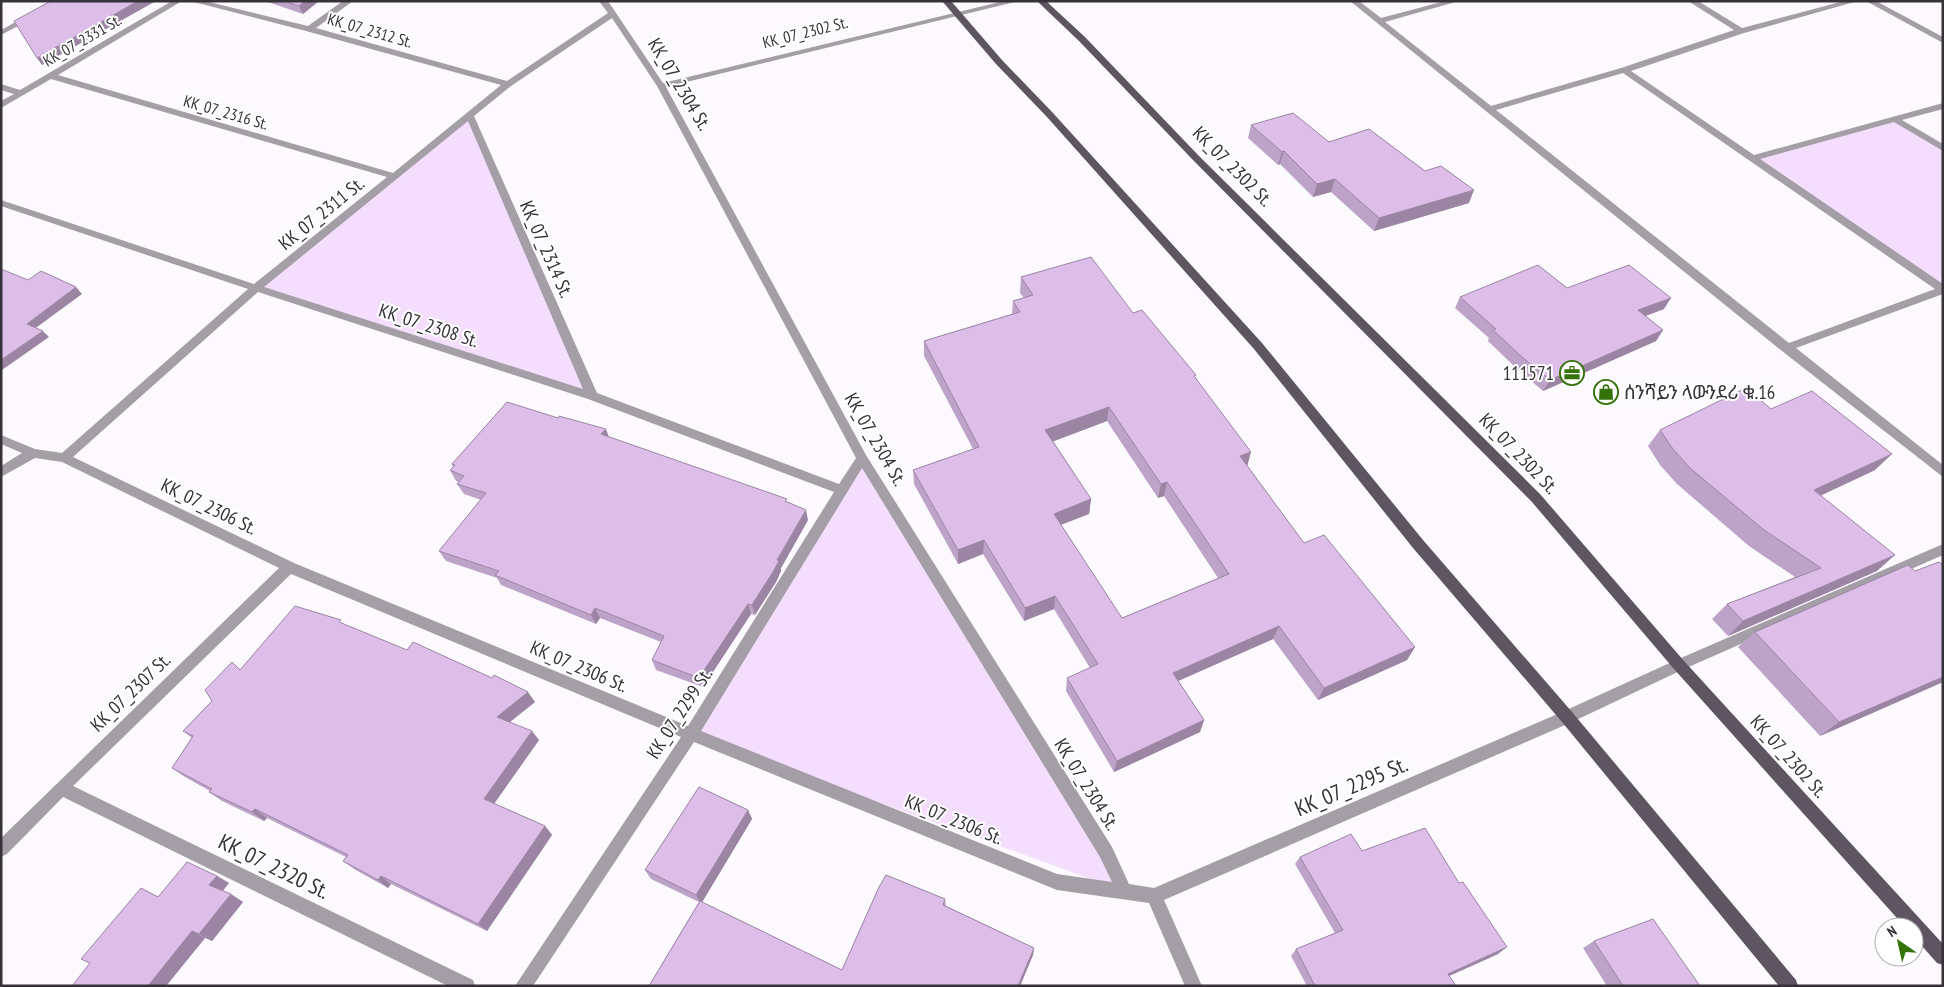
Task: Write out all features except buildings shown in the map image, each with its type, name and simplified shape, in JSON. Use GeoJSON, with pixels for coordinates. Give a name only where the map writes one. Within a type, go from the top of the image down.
{"type":"FeatureCollection","features":[{"type":"Feature","properties":{"kind":"main road"},"geometry":{"type":"LineString","coordinates":[[946,1],[1258,346],[1418,544],[1567,717],[1790,986]]}},
{"type":"Feature","properties":{"kind":"main road","name":"KK_07_2302 St."},"geometry":{"type":"LineString","coordinates":[[1041,1],[1082,39],[1196,158],[1536,498],[1679,665],[1943,957]]}},
{"type":"Feature","properties":{"kind":"street"},"geometry":{"type":"LineString","coordinates":[[1,33],[61,1]]}},
{"type":"Feature","properties":{"kind":"street","name":"KK_07_2331 St."},"geometry":{"type":"LineString","coordinates":[[1,105],[178,1]]}},
{"type":"Feature","properties":{"kind":"street","name":"KK_07_2312 St."},"geometry":{"type":"LineString","coordinates":[[194,1],[309,28],[508,84]]}},
{"type":"Feature","properties":{"kind":"street"},"geometry":{"type":"LineString","coordinates":[[309,28],[349,1]]}},
{"type":"Feature","properties":{"kind":"street","name":"KK_07_2304 St."},"geometry":{"type":"LineString","coordinates":[[603,1],[661,86],[862,458],[1106,852],[1124,891]]}},
{"type":"Feature","properties":{"kind":"street","name":"KK_07_2302 St."},"geometry":{"type":"LineString","coordinates":[[661,86],[1015,1]]}},
{"type":"Feature","properties":{"kind":"street"},"geometry":{"type":"LineString","coordinates":[[1354,1],[1943,472]]}},
{"type":"Feature","properties":{"kind":"street"},"geometry":{"type":"LineString","coordinates":[[1379,21],[1455,1]]}},
{"type":"Feature","properties":{"kind":"street"},"geometry":{"type":"LineString","coordinates":[[1692,1],[1741,31]]}},
{"type":"Feature","properties":{"kind":"street"},"geometry":{"type":"LineString","coordinates":[[1489,109],[1624,70],[1741,31],[1854,1]]}},
{"type":"Feature","properties":{"kind":"street"},"geometry":{"type":"LineString","coordinates":[[1870,1],[1943,41]]}},
{"type":"Feature","properties":{"kind":"street","name":"KK_07_2311 St."},"geometry":{"type":"LineString","coordinates":[[64,458],[256,288],[394,176],[508,84],[613,13]]}},
{"type":"Feature","properties":{"kind":"street"},"geometry":{"type":"LineString","coordinates":[[1624,70],[1943,290]]}},
{"type":"Feature","properties":{"kind":"street","name":"KK_07_2316 St."},"geometry":{"type":"LineString","coordinates":[[50,76],[394,176]]}},
{"type":"Feature","properties":{"kind":"street"},"geometry":{"type":"LineString","coordinates":[[1,88],[21,93]]}},
{"type":"Feature","properties":{"kind":"street"},"geometry":{"type":"LineString","coordinates":[[1754,158],[1943,106]]}},
{"type":"Feature","properties":{"kind":"street","name":"KK_07_2314 St."},"geometry":{"type":"LineString","coordinates":[[470,116],[592,396]]}},
{"type":"Feature","properties":{"kind":"street"},"geometry":{"type":"LineString","coordinates":[[1896,120],[1943,148]]}},
{"type":"Feature","properties":{"kind":"street","name":"KK_07_2308 St."},"geometry":{"type":"LineString","coordinates":[[1,203],[256,288],[592,396],[795,474],[842,490]]}},
{"type":"Feature","properties":{"kind":"street"},"geometry":{"type":"LineString","coordinates":[[1786,348],[1943,290]]}},
{"type":"Feature","properties":{"kind":"street","name":"KK_07_2306 St."},"geometry":{"type":"LineString","coordinates":[[1,440],[33,453],[64,458],[289,567],[691,734],[1057,882],[1154,896]]}},
{"type":"Feature","properties":{"kind":"street"},"geometry":{"type":"LineString","coordinates":[[1,472],[33,453]]}},
{"type":"Feature","properties":{"kind":"street","name":"KK_07_2299 St."},"geometry":{"type":"LineString","coordinates":[[523,986],[691,734],[862,458]]}},
{"type":"Feature","properties":{"kind":"street","name":"KK_07_2295 St."},"geometry":{"type":"LineString","coordinates":[[1154,896],[1567,717],[1679,665],[1943,549]]}},
{"type":"Feature","properties":{"kind":"street","name":"KK_07_2307 St."},"geometry":{"type":"LineString","coordinates":[[1,849],[61,788],[289,567]]}},
{"type":"Feature","properties":{"kind":"street","name":"KK_07_2320 St."},"geometry":{"type":"LineString","coordinates":[[61,788],[467,986]]}},
{"type":"Feature","properties":{"kind":"street"},"geometry":{"type":"LineString","coordinates":[[1154,896],[1194,986]]}},
{"type":"Feature","properties":{"kind":"shaded area"},"geometry":{"type":"Polygon","coordinates":[[[470,116],[592,396],[256,288],[470,116]]]}},
{"type":"Feature","properties":{"kind":"shaded area"},"geometry":{"type":"Polygon","coordinates":[[[1896,120],[1943,148],[1943,289],[1754,158],[1896,120]]]}},
{"type":"Feature","properties":{"kind":"shaded area"},"geometry":{"type":"Polygon","coordinates":[[[862,458],[1124,891],[691,734],[862,458]]]}},
{"type":"Feature","properties":{"kind":"place","name":"111571"},"geometry":{"type":"Point","coordinates":[1572,373]}},
{"type":"Feature","properties":{"kind":"place","name":"ሰንሻይን ላውንደሪ ቁ.16"},"geometry":{"type":"Point","coordinates":[1606,392]}}]}
